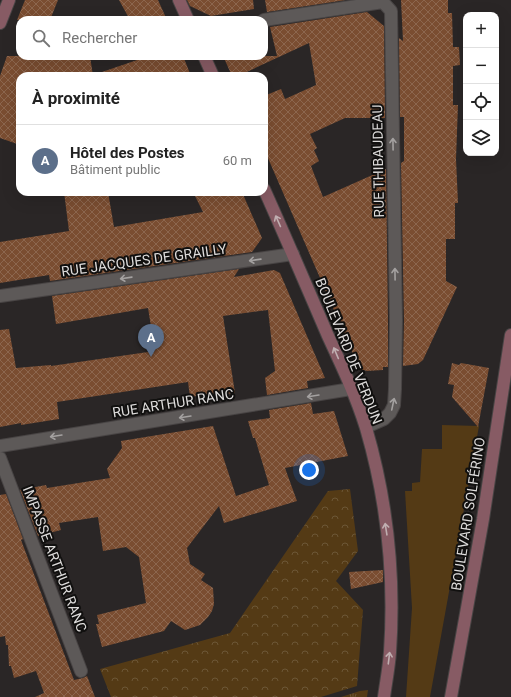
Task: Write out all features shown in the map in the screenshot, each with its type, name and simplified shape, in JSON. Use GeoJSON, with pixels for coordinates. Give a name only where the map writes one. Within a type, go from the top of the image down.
{"type":"FeatureCollection","features":[{"type":"Feature","properties":{"kind":"street"},"geometry":{"type":"LineString","coordinates":[[0,23],[9,0]]}},
{"type":"Feature","properties":{"kind":"street"},"geometry":{"type":"LineString","coordinates":[[179,0],[186,16]]}},
{"type":"Feature","properties":{"kind":"street","name":"RUE THIBAUDEAU"},"geometry":{"type":"LineString","coordinates":[[268,19],[383,2],[391,11],[396,321],[395,389],[394,405],[390,413],[384,419],[366,427]]}},
{"type":"Feature","properties":{"kind":"street"},"geometry":{"type":"LineString","coordinates":[[206,60],[211,72]]}},
{"type":"Feature","properties":{"kind":"street","name":"BOULEVARD DE VERDUN"},"geometry":{"type":"LineString","coordinates":[[267,196],[366,427],[376,471],[390,559],[392,607],[390,654],[384,697]]}},
{"type":"Feature","properties":{"kind":"street","name":"RUE JACQUES DE GRAILLY"},"geometry":{"type":"LineString","coordinates":[[0,296],[293,254]]}},
{"type":"Feature","properties":{"kind":"street","name":"BOULEVARD SOLFÉRINO"},"geometry":{"type":"LineString","coordinates":[[451,697],[483,519],[511,335]]}},
{"type":"Feature","properties":{"kind":"street","name":"RUE ARTHUR RANC"},"geometry":{"type":"LineString","coordinates":[[0,446],[351,389]]}},
{"type":"Feature","properties":{"kind":"street","name":"IMPASSE ARTHUR RANC"},"geometry":{"type":"LineString","coordinates":[[0,458],[81,671]]}},
{"type":"Feature","properties":{"kind":"green space"},"geometry":{"type":"Polygon","coordinates":[[[442,425],[479,426],[430,697],[406,697],[412,608],[405,491],[412,491],[412,483],[420,482],[422,449],[442,449],[442,425]]]}},
{"type":"Feature","properties":{"kind":"green space"},"geometry":{"type":"Polygon","coordinates":[[[350,489],[358,551],[336,581],[363,610],[357,686],[321,697],[111,697],[100,669],[230,633],[328,491],[350,489]]]}},
{"type":"Feature","properties":{"kind":"green space"},"geometry":{"type":"Polygon","coordinates":[[[368,690],[367,697],[341,697],[360,691],[368,690]]]}},
{"type":"Feature","properties":{"kind":"building"},"geometry":{"type":"Polygon","coordinates":[[[25,0],[58,0],[52,16],[19,16],[25,0]]]}},
{"type":"Feature","properties":{"kind":"building"},"geometry":{"type":"Polygon","coordinates":[[[119,0],[158,0],[165,16],[128,16],[119,0]]]}},
{"type":"Feature","properties":{"kind":"building"},"geometry":{"type":"Polygon","coordinates":[[[187,0],[253,0],[254,9],[211,16],[190,6],[187,0]]]}},
{"type":"Feature","properties":{"kind":"building"},"geometry":{"type":"Polygon","coordinates":[[[265,0],[346,0],[267,12],[265,0]]]}},
{"type":"Feature","properties":{"kind":"building"},"geometry":{"type":"Polygon","coordinates":[[[401,0],[448,0],[448,13],[452,13],[453,47],[459,47],[460,65],[453,66],[453,105],[458,105],[456,159],[458,203],[455,203],[455,239],[446,239],[446,281],[457,287],[423,360],[418,364],[403,366],[404,321],[401,163],[404,161],[404,117],[400,117],[399,38],[403,41],[401,0]]]}},
{"type":"Feature","properties":{"kind":"building"},"geometry":{"type":"Polygon","coordinates":[[[367,12],[384,26],[385,118],[345,118],[310,134],[317,148],[314,150],[319,161],[311,166],[323,197],[386,169],[388,367],[383,367],[383,370],[367,371],[360,369],[268,158],[268,94],[281,89],[285,99],[316,85],[309,43],[247,72],[230,72],[225,60],[268,60],[268,56],[277,56],[270,27],[367,12]]]}},
{"type":"Feature","properties":{"kind":"building"},"geometry":{"type":"Polygon","coordinates":[[[7,56],[16,56],[16,60],[91,60],[92,72],[16,72],[16,144],[0,138],[0,76],[7,56]]]}},
{"type":"Feature","properties":{"kind":"building"},"geometry":{"type":"Polygon","coordinates":[[[137,60],[185,60],[189,72],[102,72],[137,60]]]}},
{"type":"Feature","properties":{"kind":"building"},"geometry":{"type":"Polygon","coordinates":[[[65,196],[109,196],[114,227],[203,212],[195,196],[244,196],[262,238],[252,252],[50,281],[49,275],[0,283],[0,242],[69,231],[65,196]]]}},
{"type":"Feature","properties":{"kind":"building"},"geometry":{"type":"Polygon","coordinates":[[[239,269],[234,277],[274,270],[280,273],[325,378],[307,381],[308,388],[267,395],[265,378],[275,371],[268,310],[223,316],[235,393],[218,395],[218,393],[190,397],[188,382],[57,402],[59,419],[0,427],[0,330],[9,329],[16,368],[51,366],[155,351],[148,308],[56,324],[52,296],[239,269]]]}},
{"type":"Feature","properties":{"kind":"building"},"geometry":{"type":"Polygon","coordinates":[[[452,363],[459,365],[461,363],[489,368],[478,427],[452,397],[454,385],[448,384],[452,363]]]}},
{"type":"Feature","properties":{"kind":"building"},"geometry":{"type":"Polygon","coordinates":[[[311,403],[313,414],[334,411],[348,456],[285,468],[297,501],[224,523],[219,506],[187,548],[190,564],[205,574],[201,580],[213,588],[214,604],[212,611],[200,625],[185,630],[171,621],[164,631],[102,647],[96,624],[99,624],[97,615],[146,603],[139,557],[126,547],[103,551],[98,517],[59,523],[61,530],[38,536],[20,490],[46,485],[47,488],[110,478],[107,469],[122,448],[121,441],[213,426],[236,496],[269,485],[255,438],[253,438],[248,421],[270,418],[269,410],[311,403]]]}},
{"type":"Feature","properties":{"kind":"building"},"geometry":{"type":"Polygon","coordinates":[[[6,494],[23,539],[21,540],[74,680],[87,676],[95,697],[35,697],[44,693],[36,671],[14,678],[11,666],[9,666],[8,645],[6,645],[5,636],[0,637],[0,495],[6,494]]]}},
{"type":"Feature","properties":{"kind":"building"},"geometry":{"type":"Polygon","coordinates":[[[383,570],[383,582],[351,589],[349,572],[383,570]]]}},
{"type":"Feature","properties":{"kind":"place","name":"Hôtel des Postes"},"geometry":{"type":"Point","coordinates":[151,357]}}]}
